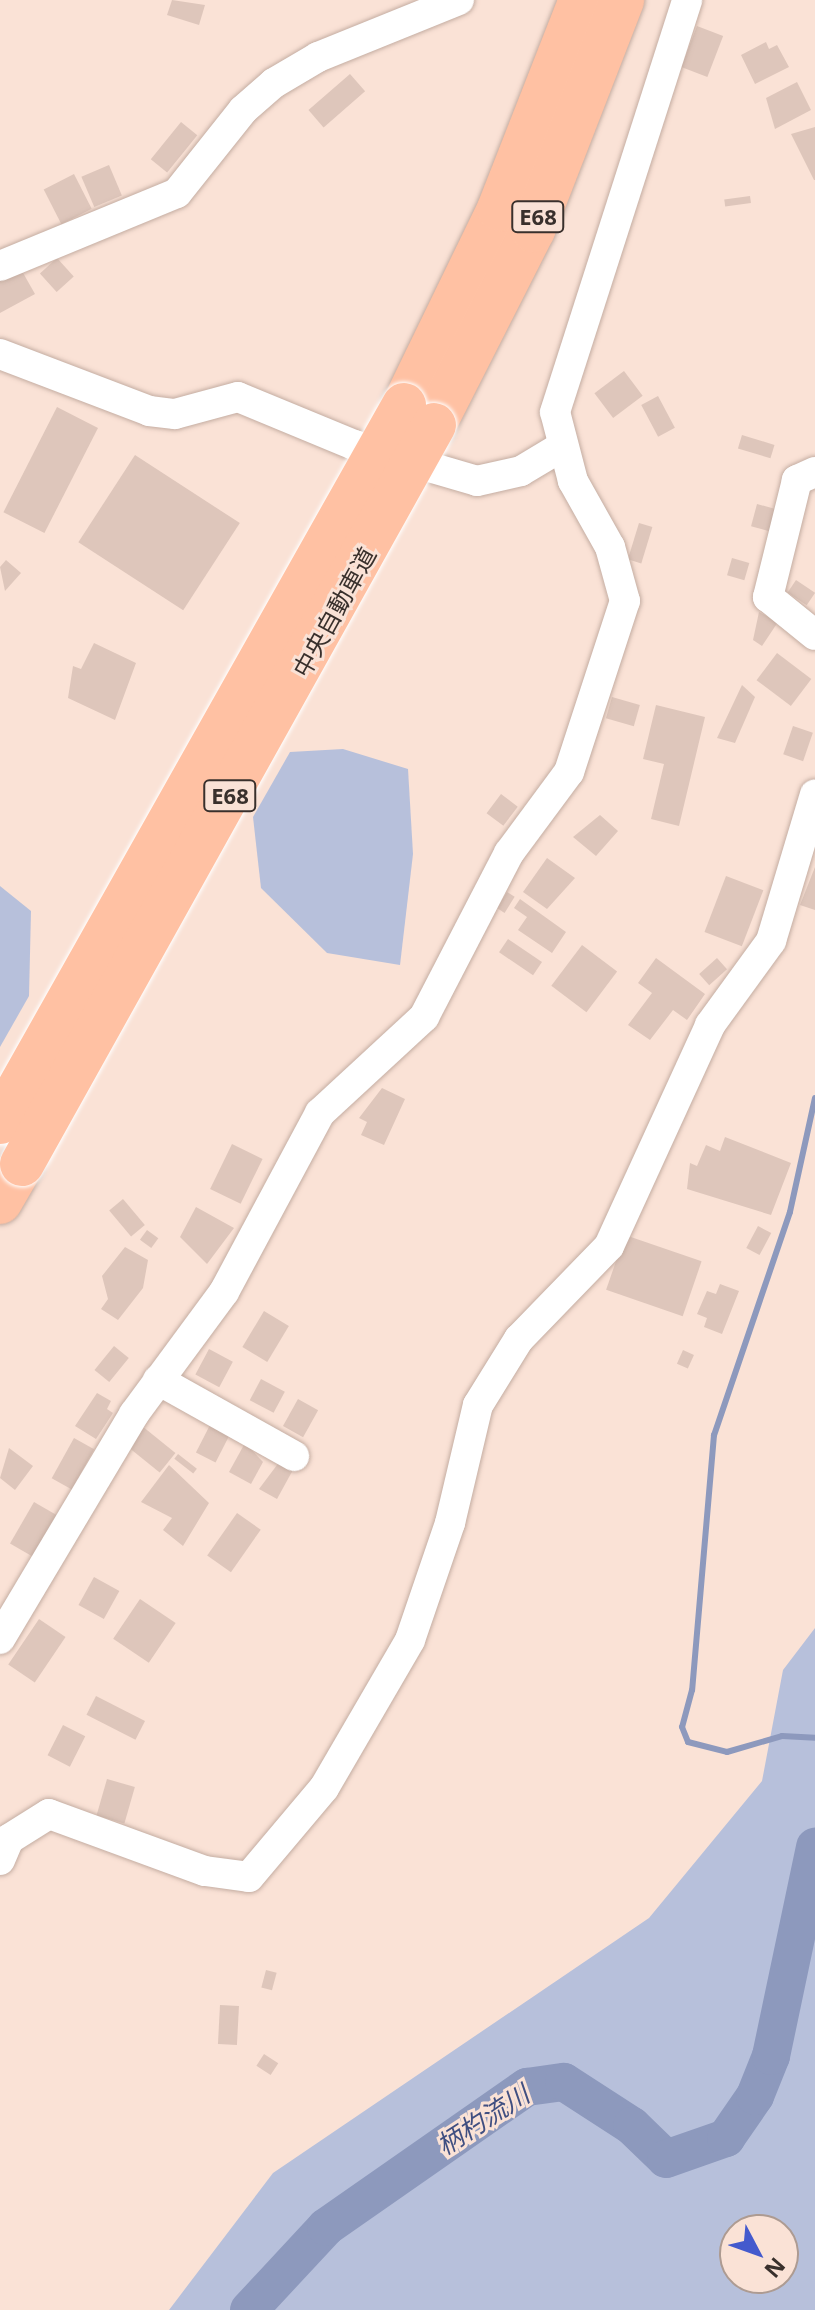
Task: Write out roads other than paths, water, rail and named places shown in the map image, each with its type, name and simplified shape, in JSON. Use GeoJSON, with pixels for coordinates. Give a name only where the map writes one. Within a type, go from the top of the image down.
{"type":"FeatureCollection","features":[{"type":"Feature","properties":{"kind":"highway","name":"中央自動車道"},"geometry":{"type":"LineString","coordinates":[[0,1202],[419,415],[581,0]]}},
{"type":"Feature","properties":{"kind":"highway","name":"中央自動車道"},"geometry":{"type":"LineString","coordinates":[[0,1122],[419,415],[533,230],[622,0]]}},
{"type":"Feature","properties":{"kind":"street"},"geometry":{"type":"LineString","coordinates":[[0,266],[177,193],[274,83],[318,57],[459,0]]}},
{"type":"Feature","properties":{"kind":"street"},"geometry":{"type":"LineString","coordinates":[[0,1639],[158,1380],[224,1292],[320,1113],[424,1017],[509,853],[569,772],[625,601],[610,547],[561,447],[555,412],[570,355],[687,0]]}},
{"type":"Feature","properties":{"kind":"street"},"geometry":{"type":"LineString","coordinates":[[0,354],[149,411],[175,414],[238,397],[354,445],[477,481],[521,471],[561,447]]}},
{"type":"Feature","properties":{"kind":"street"},"geometry":{"type":"LineString","coordinates":[[815,472],[797,480],[768,597],[815,635]]}},
{"type":"Feature","properties":{"kind":"street"},"geometry":{"type":"LineString","coordinates":[[0,1860],[9,1839],[49,1814],[205,1871],[249,1877],[324,1788],[410,1640],[442,1553],[478,1405],[519,1339],[609,1246],[710,1025],[771,941],[815,794]]}},
{"type":"Feature","properties":{"kind":"street"},"geometry":{"type":"LineString","coordinates":[[158,1380],[294,1456]]}},
{"type":"Feature","properties":{"kind":"waterway"},"geometry":{"type":"LineString","coordinates":[[815,1098],[790,1212],[714,1435],[692,1690],[682,1727],[688,1742],[727,1752],[782,1736],[815,1738]]}},
{"type":"Feature","properties":{"kind":"waterway","name":"柄杓流川"},"geometry":{"type":"LineString","coordinates":[[249,2310],[326,2227],[527,2087],[564,2082],[632,2126],[666,2159],[726,2138],[755,2096],[771,2056],[815,1847]]}}]}
